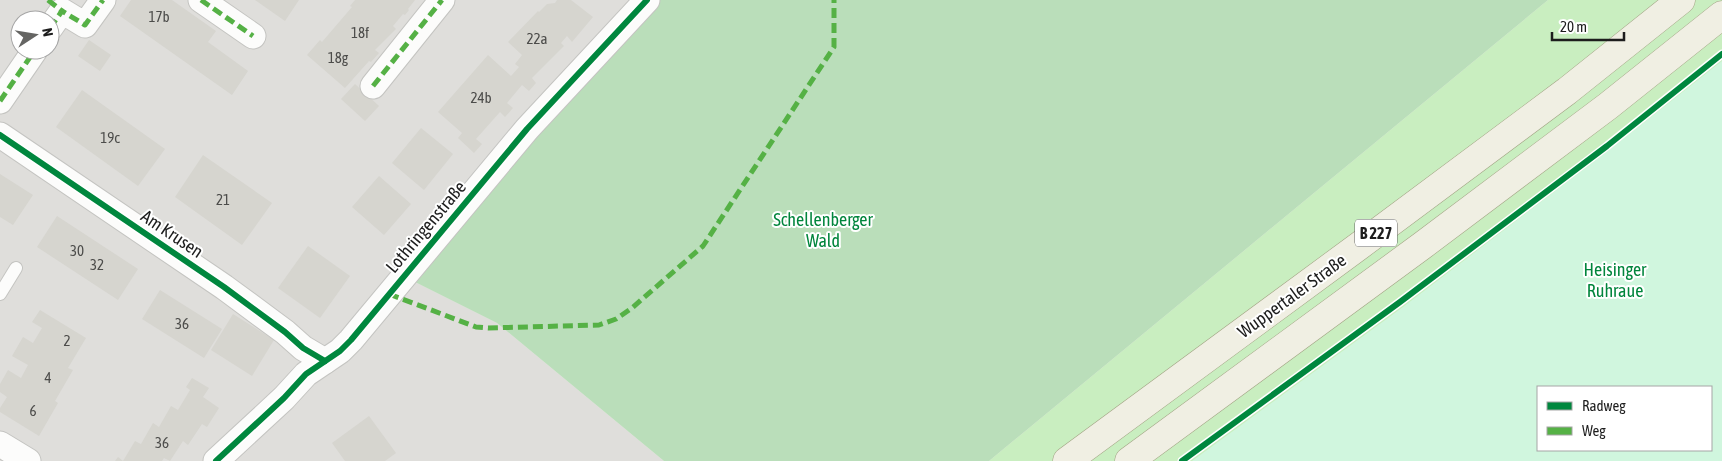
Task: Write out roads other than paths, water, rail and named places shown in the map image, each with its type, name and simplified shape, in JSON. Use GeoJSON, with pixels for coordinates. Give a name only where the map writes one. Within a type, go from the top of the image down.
{"type":"FeatureCollection","features":[{"type":"Feature","properties":{"kind":"main road","name":"Wuppertaler Straße"},"geometry":{"type":"LineString","coordinates":[[1067,461],[1566,91],[1681,0]]}},
{"type":"Feature","properties":{"kind":"main road","name":"Wuppertaler Straße"},"geometry":{"type":"LineString","coordinates":[[1129,461],[1600,112],[1722,15]]}},
{"type":"Feature","properties":{"kind":"street"},"geometry":{"type":"LineString","coordinates":[[60,16],[85,26],[103,0]]}},
{"type":"Feature","properties":{"kind":"street"},"geometry":{"type":"LineString","coordinates":[[201,0],[253,36]]}},
{"type":"Feature","properties":{"kind":"street"},"geometry":{"type":"LineString","coordinates":[[373,86],[442,0]]}},
{"type":"Feature","properties":{"kind":"street","name":"Lothringenstraße"},"geometry":{"type":"LineString","coordinates":[[216,461],[284,398],[306,374],[340,351],[351,340],[527,129],[648,0]]}},
{"type":"Feature","properties":{"kind":"street"},"geometry":{"type":"LineString","coordinates":[[0,101],[28,60]]}},
{"type":"Feature","properties":{"kind":"street","name":"Am Krusen"},"geometry":{"type":"LineString","coordinates":[[0,135],[224,287],[285,332],[303,348],[325,361]]}},
{"type":"Feature","properties":{"kind":"street"},"geometry":{"type":"LineString","coordinates":[[0,444],[28,461]]}},
{"type":"Feature","properties":{"kind":"lane"},"geometry":{"type":"LineString","coordinates":[[0,294],[16,268]]}},
{"type":"Feature","properties":{"kind":"park label","name":"Schellenberger Wald"},"geometry":{"type":"Point","coordinates":[823,230]}},
{"type":"Feature","properties":{"kind":"park label","name":"Heisinger Ruhraue"},"geometry":{"type":"Point","coordinates":[1615,280]}}]}
